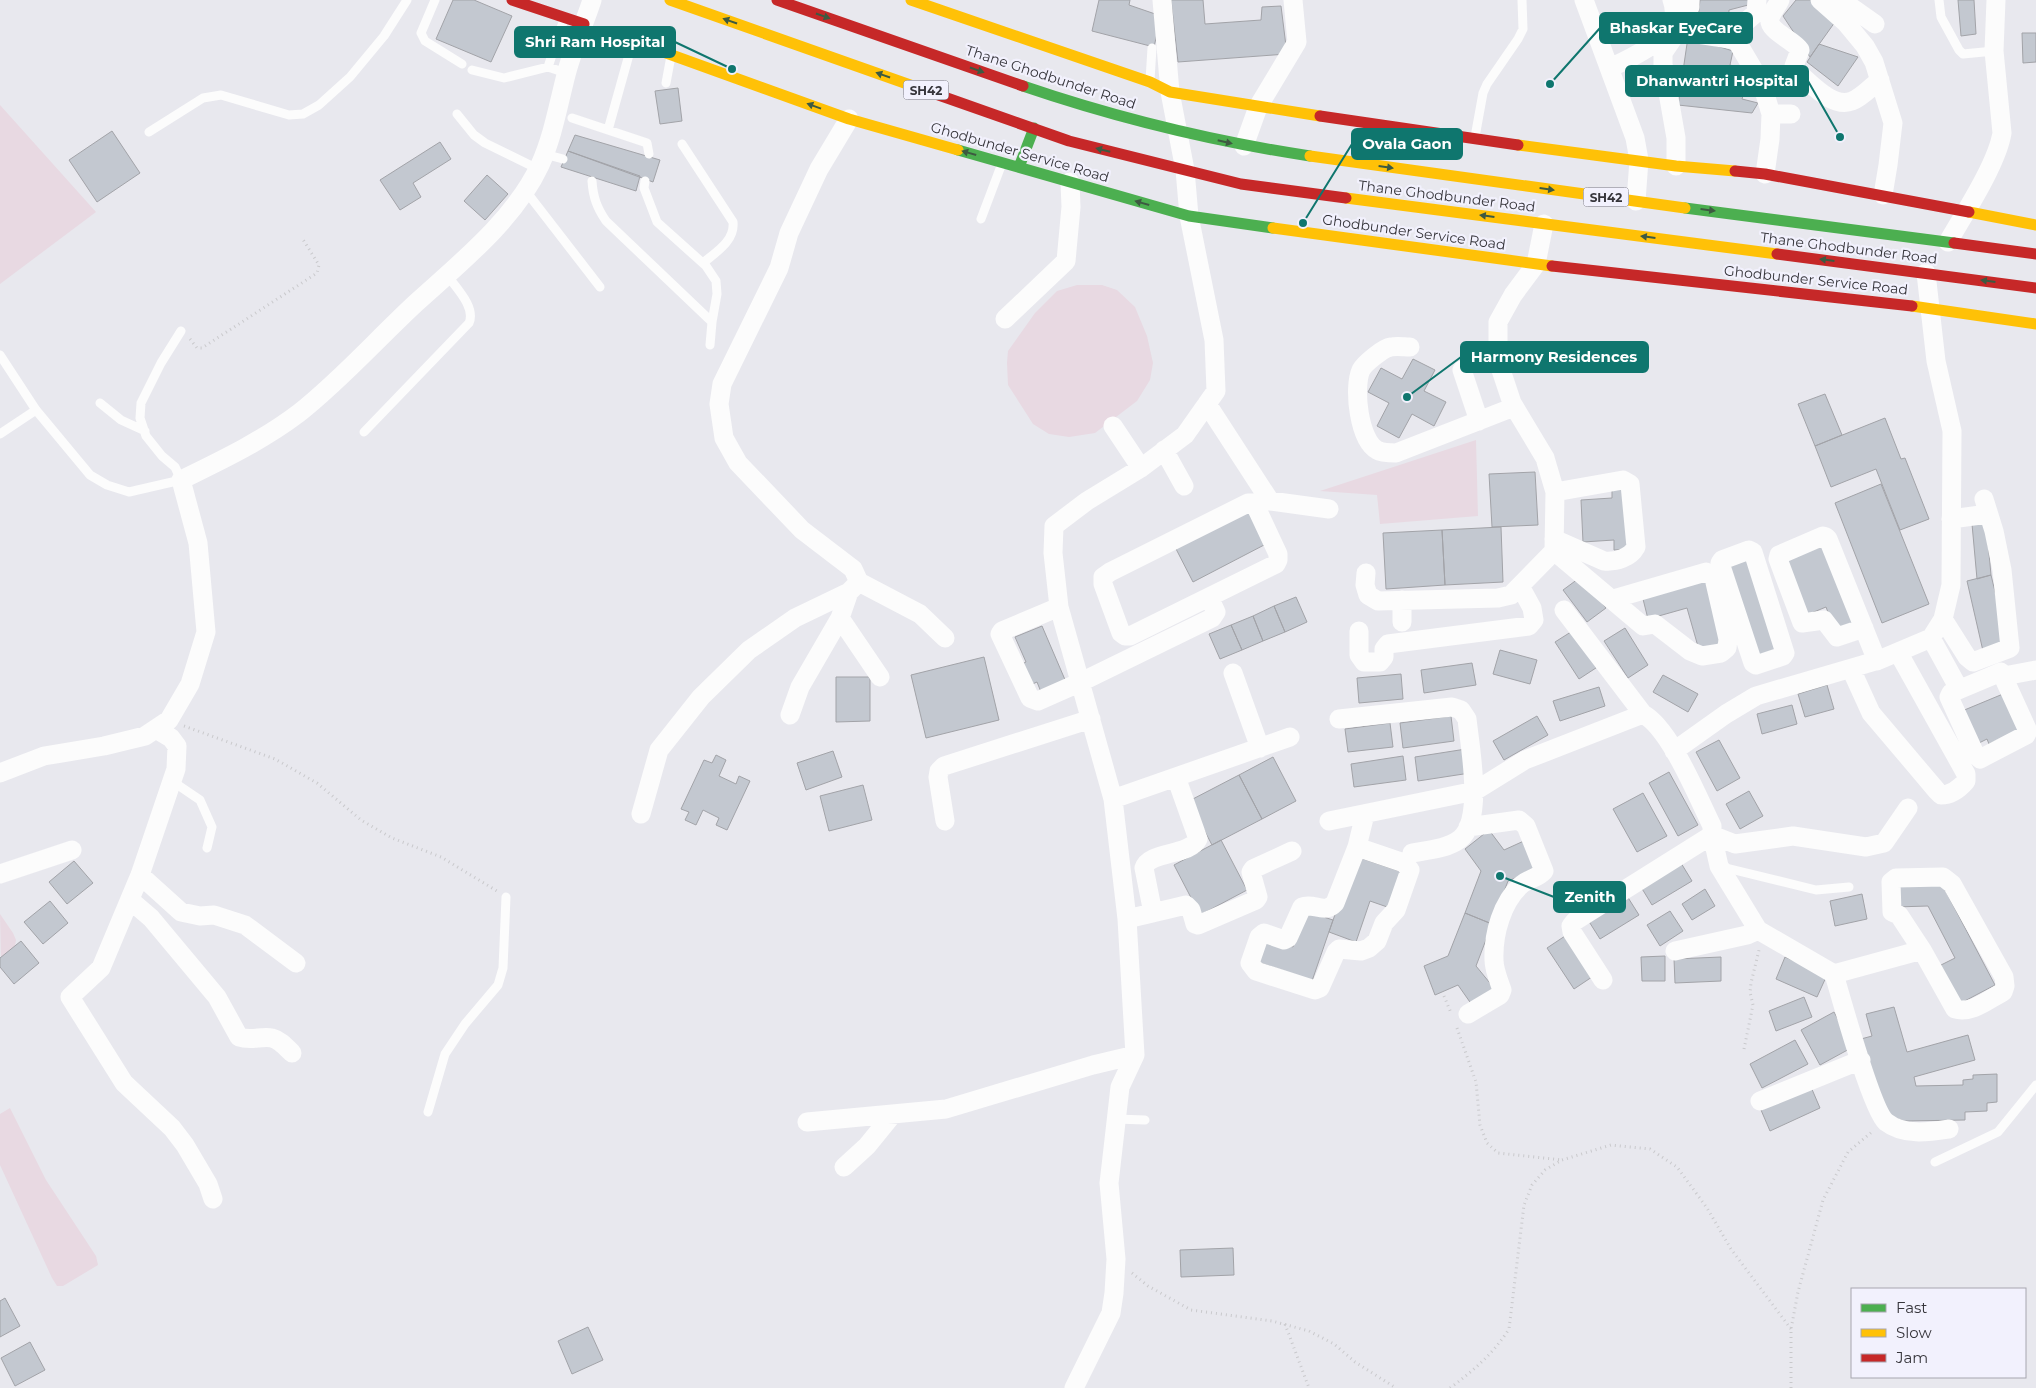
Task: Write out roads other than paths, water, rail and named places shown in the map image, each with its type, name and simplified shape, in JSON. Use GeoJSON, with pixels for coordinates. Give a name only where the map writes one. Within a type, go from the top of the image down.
{"type":"FeatureCollection","features":[{"type":"Feature","properties":{"kind":"main road"},"geometry":{"type":"LineString","coordinates":[[512,0],[564,19],[584,24]]}},
{"type":"Feature","properties":{"kind":"main road","name":"Thane Ghodbunder Road"},"geometry":{"type":"LineString","coordinates":[[670,0],[1069,141],[1240,184],[2036,288]]}},
{"type":"Feature","properties":{"kind":"main road","name":"Thane Ghodbunder Road"},"geometry":{"type":"LineString","coordinates":[[777,0],[1076,104],[1178,132],[1244,146],[1636,201],[2036,254]]}},
{"type":"Feature","properties":{"kind":"main road"},"geometry":{"type":"LineString","coordinates":[[911,0],[1150,82],[1170,92],[1475,140],[1676,166],[1765,174],[1966,210],[2036,225]]}},
{"type":"Feature","properties":{"kind":"main road","name":"Ghodbunder Service Road"},"geometry":{"type":"LineString","coordinates":[[633,41],[849,119],[1189,216],[1536,264],[1930,308],[2036,324]]}},
{"type":"Feature","properties":{"kind":"main road"},"geometry":{"type":"LineString","coordinates":[[1019,167],[1034,128]]}},
{"type":"Feature","properties":{"kind":"main road"},"geometry":{"type":"LineString","coordinates":[[2008,284],[2036,277]]}},
{"type":"Feature","properties":{"kind":"street"},"geometry":{"type":"LineString","coordinates":[[0,774],[44,756],[104,746],[145,736],[162,724],[190,684],[206,632],[198,543],[181,480],[246,449],[298,414],[334,384],[388,329],[504,219],[525,190],[541,161],[555,126],[566,73],[592,0]]}},
{"type":"Feature","properties":{"kind":"street"},"geometry":{"type":"LineString","coordinates":[[1074,1388],[1111,1313],[1116,1259],[1109,1183],[1120,1087],[1135,1055],[1127,919],[1113,799],[1059,607],[1053,553],[1054,526],[1087,501],[1141,468],[1185,435],[1216,391],[1214,340],[1189,216],[1185,170],[1170,92],[1161,0]]}},
{"type":"Feature","properties":{"kind":"street"},"geometry":{"type":"LineString","coordinates":[[1244,146],[1258,107],[1297,42],[1293,0]]}},
{"type":"Feature","properties":{"kind":"street"},"geometry":{"type":"LineString","coordinates":[[1610,68],[1647,50],[1666,33],[1674,17],[1672,0]]}},
{"type":"Feature","properties":{"kind":"street"},"geometry":{"type":"LineString","coordinates":[[1676,166],[1676,138],[1663,53],[1678,31],[1690,7],[1690,0]]}},
{"type":"Feature","properties":{"kind":"street"},"geometry":{"type":"LineString","coordinates":[[1736,40],[1742,25],[1756,13],[1757,0]]}},
{"type":"Feature","properties":{"kind":"street"},"geometry":{"type":"LineString","coordinates":[[1780,0],[1770,19],[1771,24],[1774,29],[1800,50],[1794,66],[1796,72],[1802,77],[1829,98],[1844,103],[1852,101],[1880,80]]}},
{"type":"Feature","properties":{"kind":"street"},"geometry":{"type":"LineString","coordinates":[[1820,0],[1846,23],[1865,46],[1874,62],[1880,80],[1893,123],[1883,195]]}},
{"type":"Feature","properties":{"kind":"street"},"geometry":{"type":"LineString","coordinates":[[1841,0],[1875,24]]}},
{"type":"Feature","properties":{"kind":"street"},"geometry":{"type":"LineString","coordinates":[[1948,242],[1990,166],[2001,142],[2002,133],[1994,51],[1996,0]]}},
{"type":"Feature","properties":{"kind":"street"},"geometry":{"type":"LineString","coordinates":[[1589,2],[1610,68],[1636,138],[1639,160],[1636,201]]}},
{"type":"Feature","properties":{"kind":"street"},"geometry":{"type":"LineString","coordinates":[[1678,31],[1736,40]]}},
{"type":"Feature","properties":{"kind":"street"},"geometry":{"type":"LineString","coordinates":[[1736,40],[1762,84],[1772,114],[1765,174]]}},
{"type":"Feature","properties":{"kind":"street"},"geometry":{"type":"LineString","coordinates":[[1772,114],[1791,114]]}},
{"type":"Feature","properties":{"kind":"street"},"geometry":{"type":"LineString","coordinates":[[790,715],[800,687],[840,618],[854,587],[853,569],[802,530],[738,464],[724,438],[719,404],[722,384],[778,268],[789,233],[819,169],[849,119]]}},
{"type":"Feature","properties":{"kind":"street"},"geometry":{"type":"LineString","coordinates":[[1005,319],[1066,261],[1071,207],[1070,182]]}},
{"type":"Feature","properties":{"kind":"street"},"geometry":{"type":"LineString","coordinates":[[1366,574],[1365,585],[1368,595],[1378,601],[1498,598],[1511,595],[1554,545],[1555,492],[1544,458],[1514,407],[1498,361],[1498,322],[1513,295],[1536,264],[1544,224]]}},
{"type":"Feature","properties":{"kind":"street"},"geometry":{"type":"LineString","coordinates":[[1674,751],[1726,714],[1756,696],[1877,661],[1931,638],[1943,619],[1951,585],[1952,431],[1936,361],[1926,273]]}},
{"type":"Feature","properties":{"kind":"street"},"geometry":{"type":"LineString","coordinates":[[1410,347],[1390,346],[1382,350],[1361,369],[1358,380],[1360,421],[1368,440],[1377,450],[1396,453],[1514,407]]}},
{"type":"Feature","properties":{"kind":"street"},"geometry":{"type":"LineString","coordinates":[[1462,370],[1479,421]]}},
{"type":"Feature","properties":{"kind":"street"},"geometry":{"type":"LineString","coordinates":[[1207,404],[1270,501],[1329,510]]}},
{"type":"Feature","properties":{"kind":"street"},"geometry":{"type":"LineString","coordinates":[[1113,426],[1141,468]]}},
{"type":"Feature","properties":{"kind":"street"},"geometry":{"type":"LineString","coordinates":[[1164,450],[1184,486]]}},
{"type":"Feature","properties":{"kind":"street"},"geometry":{"type":"LineString","coordinates":[[1554,545],[1610,562],[1628,556],[1636,547],[1630,484],[1628,482],[1623,480],[1555,492]]}},
{"type":"Feature","properties":{"kind":"street"},"geometry":{"type":"LineString","coordinates":[[1248,503],[1253,503],[1278,554],[1278,560],[1276,564],[1209,597],[1130,636],[1125,636],[1121,633],[1118,625],[1103,584],[1103,577],[1248,503]]}},
{"type":"Feature","properties":{"kind":"street"},"geometry":{"type":"LineString","coordinates":[[1943,619],[1967,657],[1973,662],[2010,648],[2002,570],[1986,507],[1951,519]]}},
{"type":"Feature","properties":{"kind":"street"},"geometry":{"type":"LineString","coordinates":[[1864,628],[1837,636],[1824,620],[1802,622],[1778,559],[1779,555],[1823,536],[1826,537],[1864,628],[1877,661]]}},
{"type":"Feature","properties":{"kind":"street"},"geometry":{"type":"LineString","coordinates":[[1554,545],[1669,651],[1689,661]]}},
{"type":"Feature","properties":{"kind":"street"},"geometry":{"type":"LineString","coordinates":[[1749,550],[1753,552],[1785,651],[1783,656],[1770,660],[1756,664],[1753,663],[1720,563],[1722,560],[1749,550]]}},
{"type":"Feature","properties":{"kind":"street"},"geometry":{"type":"LineString","coordinates":[[1613,599],[1706,572],[1714,578],[1728,639],[1727,648],[1721,653],[1702,656],[1690,651],[1655,624],[1643,626]]}},
{"type":"Feature","properties":{"kind":"street"},"geometry":{"type":"LineString","coordinates":[[1360,631],[1359,655],[1364,662],[1370,664],[1380,662],[1384,657],[1384,649],[1388,644],[1529,626],[1534,620],[1532,608],[1520,586]]}},
{"type":"Feature","properties":{"kind":"street"},"geometry":{"type":"LineString","coordinates":[[641,814],[659,750],[701,697],[749,650],[795,618],[854,587],[920,614],[945,638]]}},
{"type":"Feature","properties":{"kind":"street"},"geometry":{"type":"LineString","coordinates":[[1059,607],[1002,631],[1001,638],[1030,698],[1038,701],[1212,618],[1216,612],[1209,597]]}},
{"type":"Feature","properties":{"kind":"street"},"geometry":{"type":"LineString","coordinates":[[1402,600],[1402,622]]}},
{"type":"Feature","properties":{"kind":"street"},"geometry":{"type":"LineString","coordinates":[[1564,610],[1643,714],[1658,726],[1674,751],[1712,826],[1712,835],[1719,866],[1760,932],[1834,974],[1860,1060],[1885,1121],[1906,1131],[1928,1132],[1949,1129]]}},
{"type":"Feature","properties":{"kind":"street"},"geometry":{"type":"LineString","coordinates":[[840,618],[880,677]]}},
{"type":"Feature","properties":{"kind":"street"},"geometry":{"type":"LineString","coordinates":[[1931,638],[1959,689]]}},
{"type":"Feature","properties":{"kind":"street"},"geometry":{"type":"LineString","coordinates":[[1851,669],[1871,713],[1937,791],[1941,795],[1947,795],[1962,786],[1966,781],[1966,774],[1898,652]]}},
{"type":"Feature","properties":{"kind":"street"},"geometry":{"type":"LineString","coordinates":[[1770,660],[1779,690]]}},
{"type":"Feature","properties":{"kind":"street"},"geometry":{"type":"LineString","coordinates":[[2004,676],[2036,670]]}},
{"type":"Feature","properties":{"kind":"street"},"geometry":{"type":"LineString","coordinates":[[2001,672],[2004,676],[2028,731],[2026,735],[1980,758],[1975,754],[1949,701],[1951,693],[1997,673],[2001,672]]}},
{"type":"Feature","properties":{"kind":"street"},"geometry":{"type":"LineString","coordinates":[[1233,673],[1260,748]]}},
{"type":"Feature","properties":{"kind":"street"},"geometry":{"type":"LineString","coordinates":[[1339,720],[1452,707],[1462,710],[1466,719],[1475,791],[1468,827],[1462,838],[1448,846],[1412,853]]}},
{"type":"Feature","properties":{"kind":"street"},"geometry":{"type":"LineString","coordinates":[[1329,821],[1475,791],[1525,760],[1643,714]]}},
{"type":"Feature","properties":{"kind":"street"},"geometry":{"type":"LineString","coordinates":[[945,820],[938,777],[939,771],[944,766],[1091,719]]}},
{"type":"Feature","properties":{"kind":"street"},"geometry":{"type":"LineString","coordinates":[[162,724],[177,746],[176,769],[172,781],[140,875],[101,968],[70,997],[124,1083],[172,1128],[185,1145],[208,1184],[213,1198]]}},
{"type":"Feature","properties":{"kind":"street"},"geometry":{"type":"LineString","coordinates":[[1113,799],[1290,737]]}},
{"type":"Feature","properties":{"kind":"street"},"geometry":{"type":"LineString","coordinates":[[1153,913],[1144,868],[1145,864],[1192,846],[1198,839],[1176,777]]}},
{"type":"Feature","properties":{"kind":"street"},"geometry":{"type":"LineString","coordinates":[[1712,835],[1735,844],[1793,836],[1866,847],[1884,843],[1908,808]]}},
{"type":"Feature","properties":{"kind":"street"},"geometry":{"type":"LineString","coordinates":[[1357,847],[1404,863],[1410,870],[1396,910],[1384,923],[1376,941],[1369,948],[1361,951],[1339,949],[1320,988],[1315,990],[1256,971],[1252,968],[1250,963],[1261,935],[1264,933],[1284,940],[1288,938],[1302,907],[1307,905],[1325,910],[1335,903],[1357,847],[1364,814]]}},
{"type":"Feature","properties":{"kind":"street"},"geometry":{"type":"LineString","coordinates":[[1468,827],[1519,820],[1526,826],[1544,871],[1522,884],[1510,897],[1499,918],[1494,959],[1502,990],[1500,995],[1468,1014]]}},
{"type":"Feature","properties":{"kind":"street"},"geometry":{"type":"LineString","coordinates":[[1604,980],[1572,932],[1571,926],[1575,921],[1712,835]]}},
{"type":"Feature","properties":{"kind":"street"},"geometry":{"type":"LineString","coordinates":[[0,874],[72,850]]}},
{"type":"Feature","properties":{"kind":"street"},"geometry":{"type":"LineString","coordinates":[[1127,919],[1186,905],[1190,910],[1193,920],[1198,925],[1256,900],[1258,897],[1251,872],[1292,851]]}},
{"type":"Feature","properties":{"kind":"street"},"geometry":{"type":"LineString","coordinates":[[140,875],[181,912],[200,916],[214,914],[245,925],[296,963]]}},
{"type":"Feature","properties":{"kind":"street"},"geometry":{"type":"LineString","coordinates":[[1943,877],[1952,884],[2004,977],[2005,986],[2003,992],[1971,1009],[1962,1011],[1955,1008],[1922,950],[1899,915],[1892,912],[1891,882],[1896,878],[1943,877]]}},
{"type":"Feature","properties":{"kind":"street"},"geometry":{"type":"LineString","coordinates":[[130,900],[151,918],[217,997],[239,1037],[248,1040],[270,1038],[279,1041],[292,1053]]}},
{"type":"Feature","properties":{"kind":"street"},"geometry":{"type":"LineString","coordinates":[[1675,951],[1760,932]]}},
{"type":"Feature","properties":{"kind":"street"},"geometry":{"type":"LineString","coordinates":[[1834,974],[1922,950]]}},
{"type":"Feature","properties":{"kind":"street"},"geometry":{"type":"LineString","coordinates":[[807,1122],[946,1109],[1093,1065],[1135,1055]]}},
{"type":"Feature","properties":{"kind":"street"},"geometry":{"type":"LineString","coordinates":[[1760,1101],[1860,1060]]}},
{"type":"Feature","properties":{"kind":"street"},"geometry":{"type":"LineString","coordinates":[[844,1166],[867,1146],[893,1114]]}},
{"type":"Feature","properties":{"kind":"lane"},"geometry":{"type":"LineString","coordinates":[[149,132],[203,98],[221,95],[289,116],[303,114],[319,105],[350,76],[384,36],[407,0]]}},
{"type":"Feature","properties":{"kind":"lane"},"geometry":{"type":"LineString","coordinates":[[435,0],[421,33],[425,41],[462,64]]}},
{"type":"Feature","properties":{"kind":"lane"},"geometry":{"type":"LineString","coordinates":[[1475,140],[1483,93],[1523,29],[1522,0]]}},
{"type":"Feature","properties":{"kind":"lane"},"geometry":{"type":"LineString","coordinates":[[1939,0],[1941,17],[1963,54],[1994,51]]}},
{"type":"Feature","properties":{"kind":"lane"},"geometry":{"type":"LineString","coordinates":[[548,66],[564,19]]}},
{"type":"Feature","properties":{"kind":"lane"},"geometry":{"type":"LineString","coordinates":[[608,130],[633,41]]}},
{"type":"Feature","properties":{"kind":"lane"},"geometry":{"type":"LineString","coordinates":[[1150,82],[1152,48]]}},
{"type":"Feature","properties":{"kind":"lane"},"geometry":{"type":"LineString","coordinates":[[666,83],[671,55]]}},
{"type":"Feature","properties":{"kind":"lane"},"geometry":{"type":"LineString","coordinates":[[472,70],[504,78],[548,66],[566,73]]}},
{"type":"Feature","properties":{"kind":"lane"},"geometry":{"type":"LineString","coordinates":[[457,114],[474,135],[486,143],[541,161],[563,159]]}},
{"type":"Feature","properties":{"kind":"lane"},"geometry":{"type":"LineString","coordinates":[[572,118],[647,142],[649,154]]}},
{"type":"Feature","properties":{"kind":"lane"},"geometry":{"type":"LineString","coordinates":[[682,144],[733,222],[734,230],[730,239],[703,263]]}},
{"type":"Feature","properties":{"kind":"lane"},"geometry":{"type":"LineString","coordinates":[[981,219],[1002,163]]}},
{"type":"Feature","properties":{"kind":"lane"},"geometry":{"type":"LineString","coordinates":[[592,181],[592,194],[597,208],[606,221],[712,322]]}},
{"type":"Feature","properties":{"kind":"lane"},"geometry":{"type":"LineString","coordinates":[[642,185],[657,222],[703,263],[716,281],[718,294],[712,322],[710,345]]}},
{"type":"Feature","properties":{"kind":"lane"},"geometry":{"type":"LineString","coordinates":[[525,190],[600,287]]}},
{"type":"Feature","properties":{"kind":"lane"},"geometry":{"type":"LineString","coordinates":[[364,432],[469,323],[472,316],[470,309],[447,275]]}},
{"type":"Feature","properties":{"kind":"lane"},"geometry":{"type":"LineString","coordinates":[[0,356],[36,410],[90,475],[107,486],[129,492],[181,480],[175,467],[162,456],[145,431],[140,418],[141,403],[161,363],[180,334]]}},
{"type":"Feature","properties":{"kind":"lane"},"geometry":{"type":"LineString","coordinates":[[100,404],[121,420],[145,431]]}},
{"type":"Feature","properties":{"kind":"lane"},"geometry":{"type":"LineString","coordinates":[[0,434],[36,410]]}},
{"type":"Feature","properties":{"kind":"lane"},"geometry":{"type":"LineString","coordinates":[[172,781],[200,800],[212,827],[207,848]]}},
{"type":"Feature","properties":{"kind":"lane"},"geometry":{"type":"LineString","coordinates":[[1719,866],[1816,890],[1849,887]]}},
{"type":"Feature","properties":{"kind":"lane"},"geometry":{"type":"LineString","coordinates":[[428,1112],[445,1054],[498,984],[503,968],[506,897]]}},
{"type":"Feature","properties":{"kind":"lane"},"geometry":{"type":"LineString","coordinates":[[1935,1162],[1998,1132],[2036,1085]]}},
{"type":"Feature","properties":{"kind":"lane"},"geometry":{"type":"LineString","coordinates":[[1116,1119],[1146,1120]]}},
{"type":"Feature","properties":{"kind":"place","name":"Shri Ram Hospital"},"geometry":{"type":"Point","coordinates":[732,69]}},
{"type":"Feature","properties":{"kind":"place","name":"Bhaskar EyeCare"},"geometry":{"type":"Point","coordinates":[1550,84]}},
{"type":"Feature","properties":{"kind":"place","name":"Dhanwantri Hospital"},"geometry":{"type":"Point","coordinates":[1840,137]}},
{"type":"Feature","properties":{"kind":"place","name":"Ovala Gaon"},"geometry":{"type":"Point","coordinates":[1303,223]}},
{"type":"Feature","properties":{"kind":"place","name":"Harmony Residences"},"geometry":{"type":"Point","coordinates":[1407,397]}},
{"type":"Feature","properties":{"kind":"place","name":"Zenith"},"geometry":{"type":"Point","coordinates":[1500,876]}}]}
